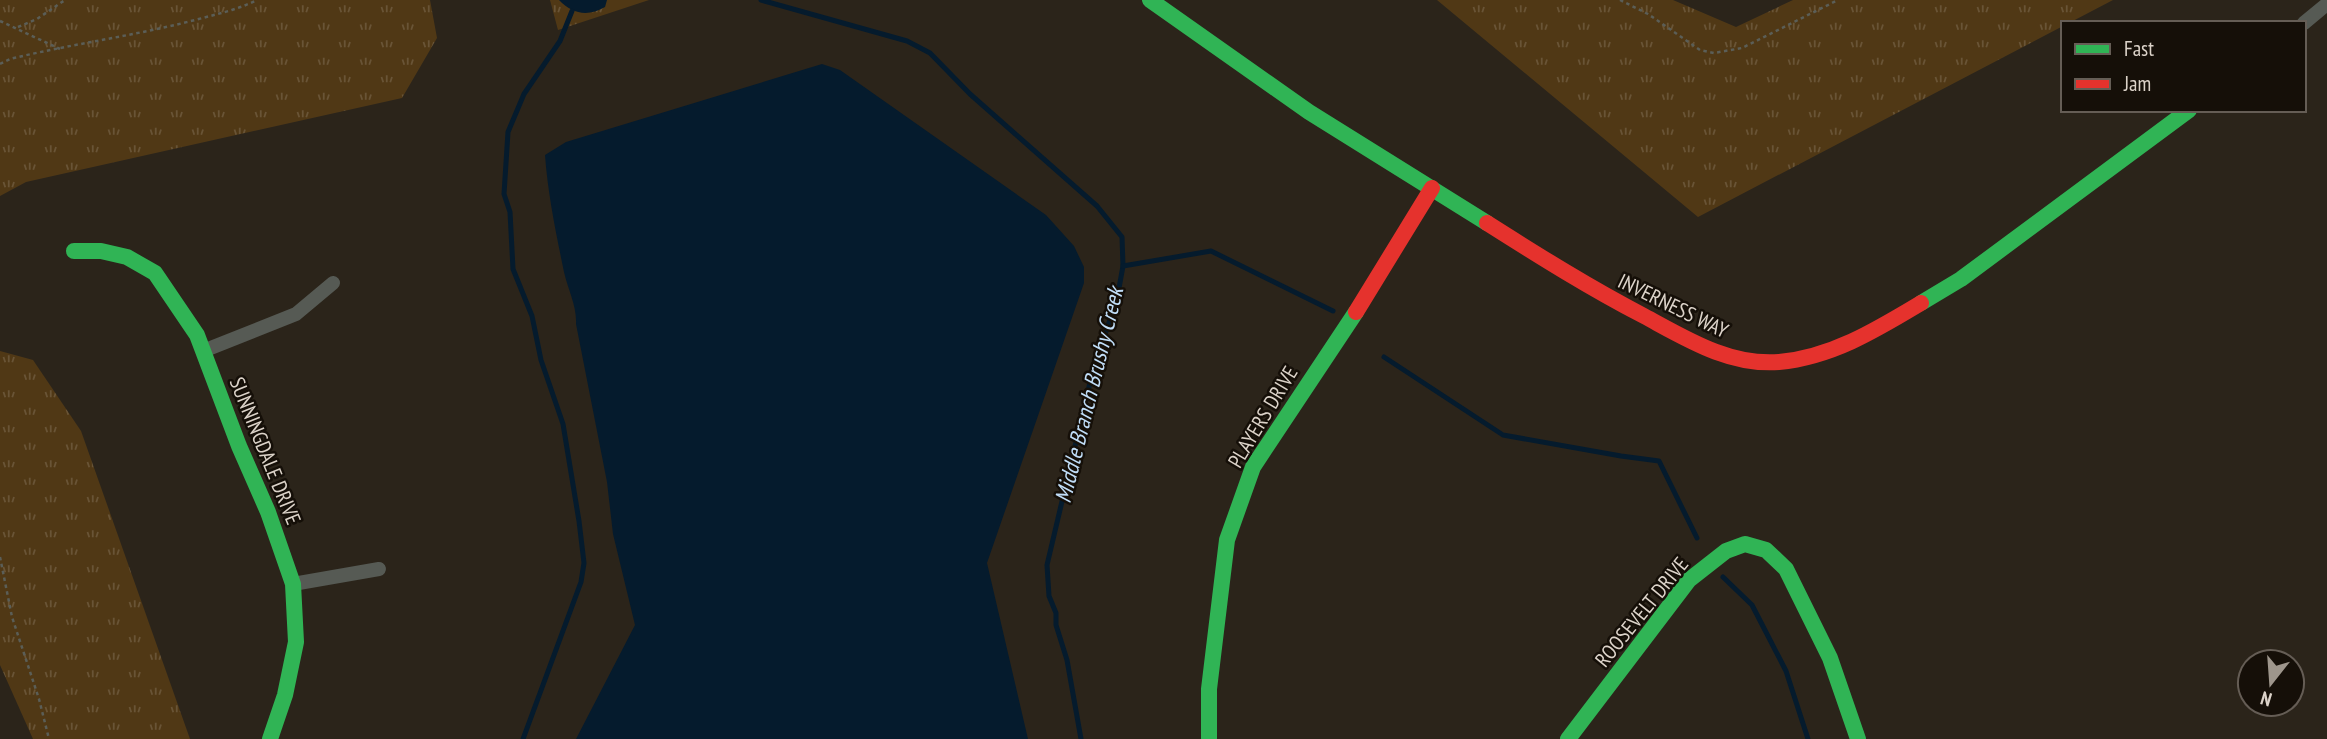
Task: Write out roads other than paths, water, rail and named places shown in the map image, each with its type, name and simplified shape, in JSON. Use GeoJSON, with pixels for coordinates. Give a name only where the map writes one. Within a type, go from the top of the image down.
{"type":"FeatureCollection","features":[{"type":"Feature","properties":{"kind":"street","name":"INVERNESS WAY"},"geometry":{"type":"LineString","coordinates":[[1150,0],[1309,112],[1587,286],[1700,346],[1738,359],[1777,362],[1822,354],[1868,335],[1961,279],[2186,112]]}},
{"type":"Feature","properties":{"kind":"street"},"geometry":{"type":"LineString","coordinates":[[2306,21],[2327,4]]}},
{"type":"Feature","properties":{"kind":"street","name":"PLAYERS DRIVE"},"geometry":{"type":"LineString","coordinates":[[1209,739],[1209,689],[1227,540],[1253,467],[1357,311],[1432,188]]}},
{"type":"Feature","properties":{"kind":"street","name":"SUNNINGDALE DRIVE"},"geometry":{"type":"LineString","coordinates":[[74,251],[101,251],[127,257],[155,273],[176,300],[197,335],[239,446],[268,512],[293,584],[296,642],[285,695],[270,739]]}},
{"type":"Feature","properties":{"kind":"street"},"geometry":{"type":"LineString","coordinates":[[203,351],[296,314],[333,283]]}},
{"type":"Feature","properties":{"kind":"street","name":"ROOSEVELT DRIVE"},"geometry":{"type":"LineString","coordinates":[[1568,739],[1689,580],[1726,551],[1745,544],[1766,550],[1786,569],[1830,658],[1858,739]]}},
{"type":"Feature","properties":{"kind":"street"},"geometry":{"type":"LineString","coordinates":[[293,584],[379,569]]}},
{"type":"Feature","properties":{"kind":"water"},"geometry":{"type":"Polygon","coordinates":[[[559,0],[607,0],[605,7],[586,13],[575,11],[559,0]]]}},
{"type":"Feature","properties":{"kind":"water"},"geometry":{"type":"Polygon","coordinates":[[[822,64],[840,70],[1046,215],[1074,246],[1084,267],[1084,283],[987,563],[1028,739],[576,739],[635,625],[613,534],[607,482],[575,311],[555,228],[545,155],[566,142],[822,64]]]}},
{"type":"Feature","properties":{"kind":"waterway","name":"Middle Branch Brushy Creek"},"geometry":{"type":"LineString","coordinates":[[761,0],[907,41],[930,53],[970,94],[1097,206],[1122,237],[1123,266],[1117,299],[1093,370],[1047,565],[1049,596],[1056,613],[1056,625],[1067,660],[1081,739]]}},
{"type":"Feature","properties":{"kind":"waterway"},"geometry":{"type":"LineString","coordinates":[[523,739],[581,582],[584,563],[563,424],[541,360],[532,316],[513,269],[510,212],[504,194],[508,132],[524,94],[560,41],[572,11]]}},
{"type":"Feature","properties":{"kind":"waterway"},"geometry":{"type":"LineString","coordinates":[[1123,266],[1211,251],[1333,311]]}},
{"type":"Feature","properties":{"kind":"waterway"},"geometry":{"type":"LineString","coordinates":[[1384,357],[1503,435],[1659,461],[1697,538]]}},
{"type":"Feature","properties":{"kind":"waterway"},"geometry":{"type":"LineString","coordinates":[[1723,577],[1752,605],[1786,671],[1808,739]]}}]}
